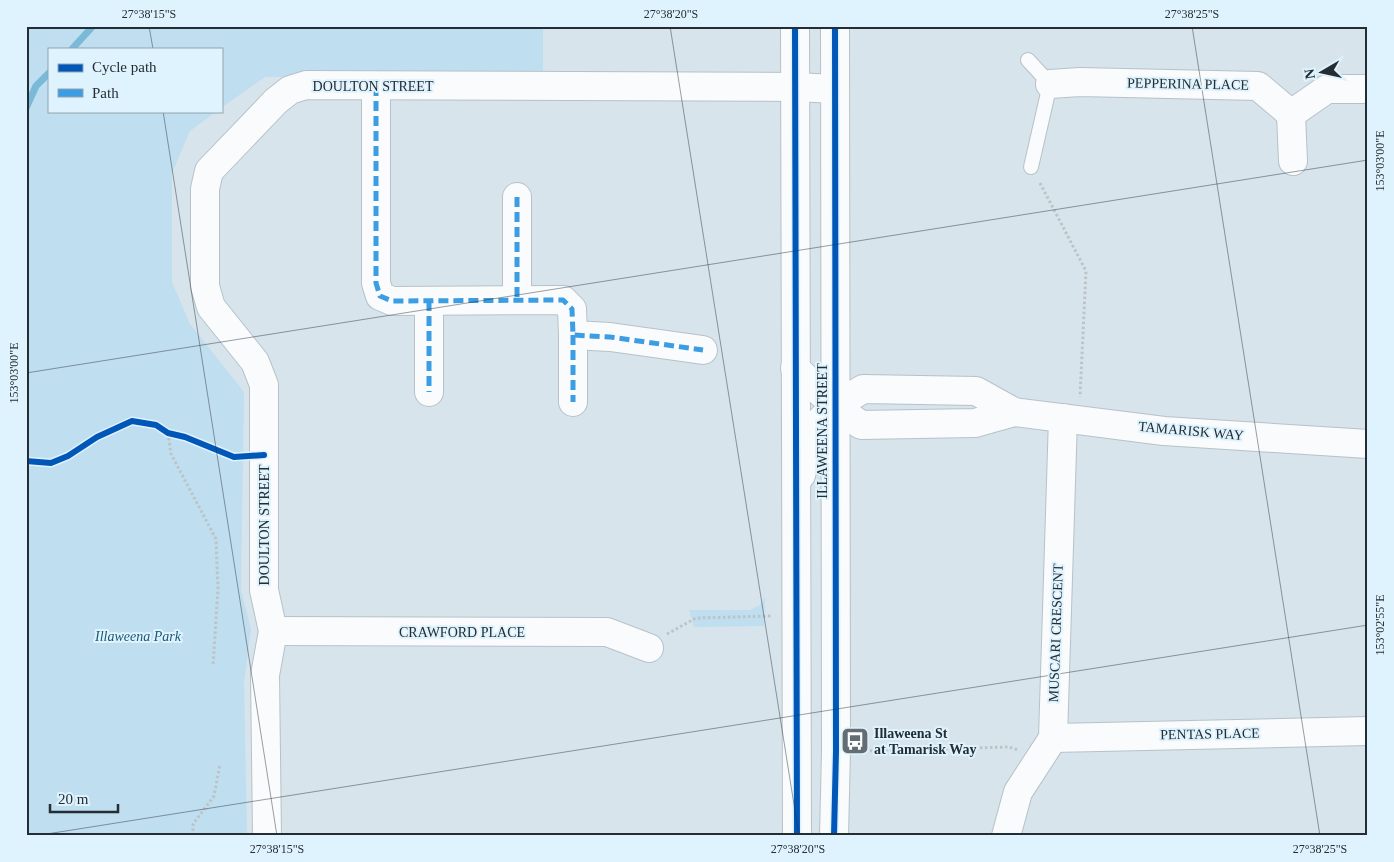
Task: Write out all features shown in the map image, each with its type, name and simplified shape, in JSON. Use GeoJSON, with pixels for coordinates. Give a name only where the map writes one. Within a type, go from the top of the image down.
{"type":"FeatureCollection","features":[{"type":"Feature","properties":{"kind":"street","name":"ILLAWEENA STREET"},"geometry":{"type":"LineString","coordinates":[[796,26],[797,836]]}},
{"type":"Feature","properties":{"kind":"street","name":"ILLAWEENA STREET"},"geometry":{"type":"LineString","coordinates":[[834,836],[836,751],[834,456],[835,26]]}},
{"type":"Feature","properties":{"kind":"street","name":"PEPPERINA PLACE"},"geometry":{"type":"LineString","coordinates":[[1050,84],[1080,82],[1258,86],[1291,114]]}},
{"type":"Feature","properties":{"kind":"street","name":"DOULTON STREET"},"geometry":{"type":"LineString","coordinates":[[267,836],[265,675],[273,631],[264,590],[264,385],[255,362],[211,308],[205,286],[205,189],[209,171],[276,101],[290,90],[306,86],[795,87],[835,89]]}},
{"type":"Feature","properties":{"kind":"street"},"geometry":{"type":"LineString","coordinates":[[376,86],[376,283],[380,296],[392,301],[563,300],[572,309],[573,402]]}},
{"type":"Feature","properties":{"kind":"street"},"geometry":{"type":"LineString","coordinates":[[1293,161],[1291,114],[1326,89],[1368,88]]}},
{"type":"Feature","properties":{"kind":"street"},"geometry":{"type":"LineString","coordinates":[[517,197],[518,300]]}},
{"type":"Feature","properties":{"kind":"street"},"geometry":{"type":"LineString","coordinates":[[429,301],[429,392]]}},
{"type":"Feature","properties":{"kind":"street"},"geometry":{"type":"LineString","coordinates":[[572,335],[703,350]]}},
{"type":"Feature","properties":{"kind":"street"},"geometry":{"type":"LineString","coordinates":[[796,494],[813,428],[834,406],[863,389],[835,350]]}},
{"type":"Feature","properties":{"kind":"street"},"geometry":{"type":"LineString","coordinates":[[795,368],[834,406],[864,425],[834,456]]}},
{"type":"Feature","properties":{"kind":"street","name":"TAMARISK WAY"},"geometry":{"type":"LineString","coordinates":[[863,389],[976,391],[1014,412],[1164,431],[1368,444]]}},
{"type":"Feature","properties":{"kind":"street","name":"TAMARISK WAY"},"geometry":{"type":"LineString","coordinates":[[864,425],[975,424],[1014,412]]}},
{"type":"Feature","properties":{"kind":"street","name":"MUSCARI CRESCENT"},"geometry":{"type":"LineString","coordinates":[[1006,836],[1018,792],[1046,748],[1063,418]]}},
{"type":"Feature","properties":{"kind":"street","name":"CRAWFORD PLACE"},"geometry":{"type":"LineString","coordinates":[[273,631],[607,632],[649,648]]}},
{"type":"Feature","properties":{"kind":"street","name":"PENTAS PLACE"},"geometry":{"type":"LineString","coordinates":[[1046,748],[1368,731]]}},
{"type":"Feature","properties":{"kind":"lane"},"geometry":{"type":"LineString","coordinates":[[1028,60],[1050,84],[1031,167]]}},
{"type":"Feature","properties":{"kind":"path"},"geometry":{"type":"LineString","coordinates":[[1031,167],[1086,271],[1081,396],[1063,418]]}},
{"type":"Feature","properties":{"kind":"path"},"geometry":{"type":"LineString","coordinates":[[165,431],[176,435]]}},
{"type":"Feature","properties":{"kind":"path"},"geometry":{"type":"LineString","coordinates":[[165,431],[171,454],[216,539],[218,588],[213,666]]}},
{"type":"Feature","properties":{"kind":"path"},"geometry":{"type":"LineString","coordinates":[[649,648],[673,630],[696,618],[770,616]]}},
{"type":"Feature","properties":{"kind":"path"},"geometry":{"type":"LineString","coordinates":[[860,752],[1009,747],[1046,748]]}},
{"type":"Feature","properties":{"kind":"path"},"geometry":{"type":"LineString","coordinates":[[193,836],[193,824],[214,796],[220,764]]}},
{"type":"Feature","properties":{"kind":"green space","name":"Illaweena Park"},"geometry":{"type":"Polygon","coordinates":[[[26,26],[543,26],[543,74],[265,77],[222,107],[222,48],[48,48],[48,112],[216,112],[190,131],[172,173],[172,282],[190,324],[244,392],[241,590],[251,629],[244,683],[247,836],[26,836],[26,26]]]}},
{"type":"Feature","properties":{"kind":"green space"},"geometry":{"type":"Polygon","coordinates":[[[765,597],[764,626],[694,627],[689,610],[750,610],[760,605],[765,597]]]}},
{"type":"Feature","properties":{"kind":"waterway"},"geometry":{"type":"LineString","coordinates":[[73,48],[93,26]]}},
{"type":"Feature","properties":{"kind":"waterway"},"geometry":{"type":"LineString","coordinates":[[26,108],[36,86],[48,74]]}},
{"type":"Feature","properties":{"kind":"marked path"},"geometry":{"type":"LineString","coordinates":[[376,86],[376,283],[380,296],[392,301],[563,300],[572,309],[573,335],[610,337],[703,350]]}},
{"type":"Feature","properties":{"kind":"marked path"},"geometry":{"type":"LineString","coordinates":[[517,197],[517,300]]}},
{"type":"Feature","properties":{"kind":"marked path"},"geometry":{"type":"LineString","coordinates":[[429,301],[429,392]]}},
{"type":"Feature","properties":{"kind":"marked path"},"geometry":{"type":"LineString","coordinates":[[573,335],[573,402]]}},
{"type":"Feature","properties":{"kind":"cycle path"},"geometry":{"type":"LineString","coordinates":[[795,26],[797,836]]}},
{"type":"Feature","properties":{"kind":"cycle path"},"geometry":{"type":"LineString","coordinates":[[834,836],[836,751],[835,26]]}},
{"type":"Feature","properties":{"kind":"cycle path"},"geometry":{"type":"LineString","coordinates":[[26,461],[51,463],[68,456],[97,437],[132,421],[156,425],[168,433],[185,437],[234,457],[264,455]]}},
{"type":"Feature","properties":{"kind":"place","name":"Illaweena St at Tamarisk Way"},"geometry":{"type":"Point","coordinates":[855,741]}}]}
